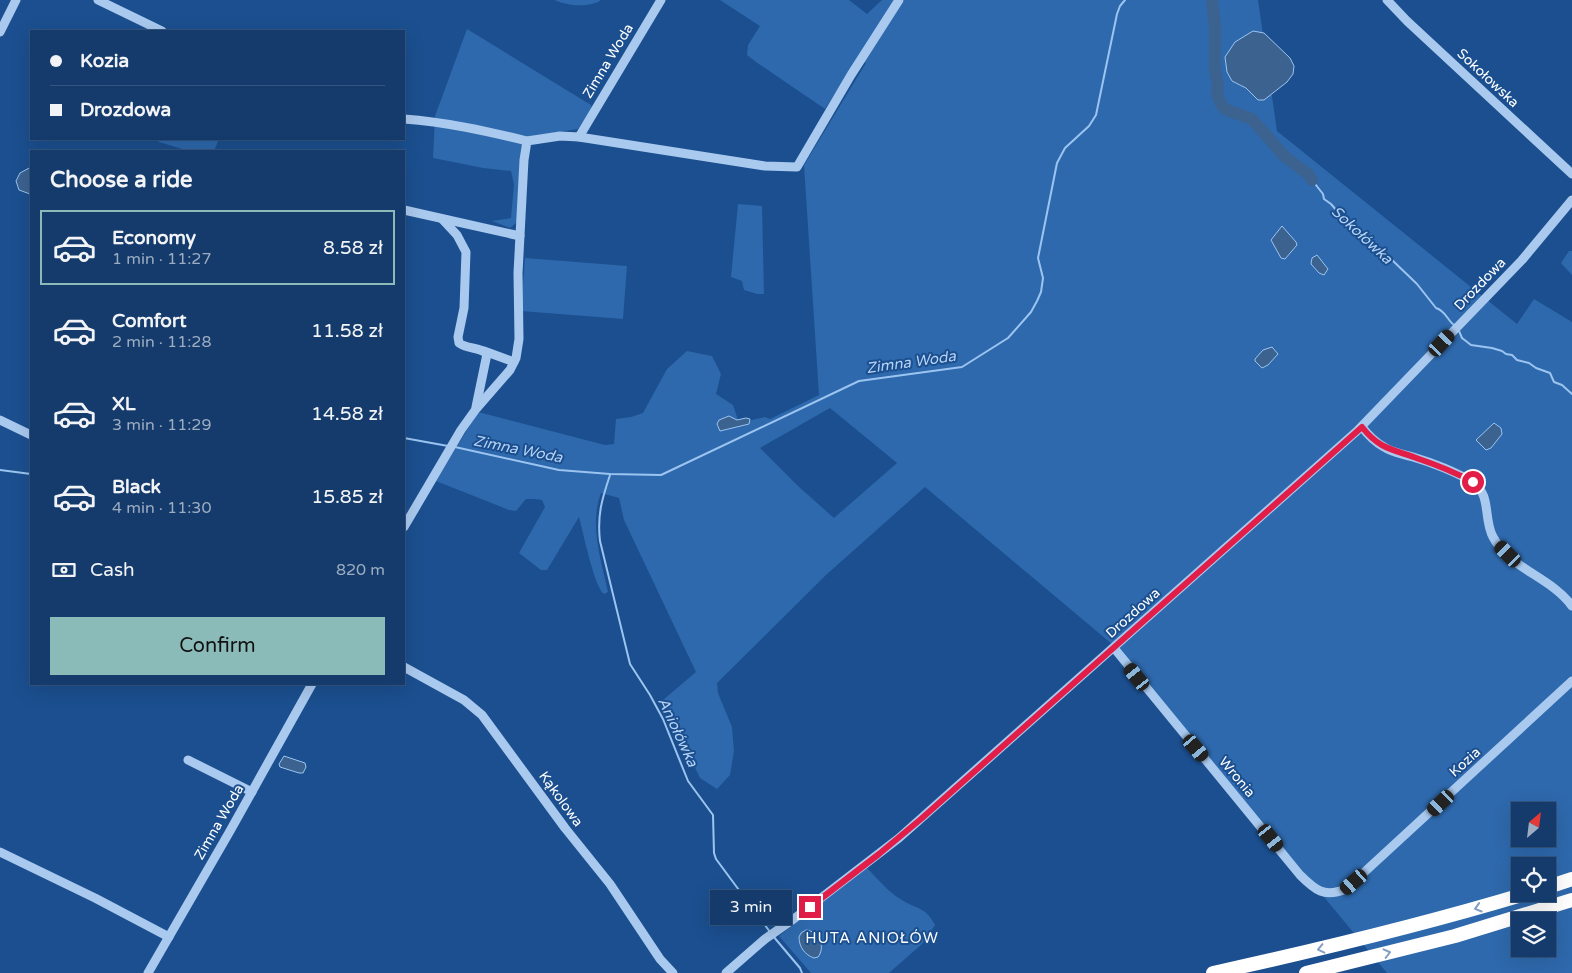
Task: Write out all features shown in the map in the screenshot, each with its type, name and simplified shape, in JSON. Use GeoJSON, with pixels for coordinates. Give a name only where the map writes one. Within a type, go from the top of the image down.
{"type":"FeatureCollection","features":[{"type":"Feature","properties":{"kind":"highway"},"geometry":{"type":"LineString","coordinates":[[1556,884],[1572,879]]}},
{"type":"Feature","properties":{"kind":"highway"},"geometry":{"type":"LineString","coordinates":[[1213,973],[1382,935],[1511,898]]}},
{"type":"Feature","properties":{"kind":"highway"},"geometry":{"type":"LineString","coordinates":[[1306,973],[1455,936],[1572,900]]}},
{"type":"Feature","properties":{"kind":"street"},"geometry":{"type":"LineString","coordinates":[[0,32],[16,0]]}},
{"type":"Feature","properties":{"kind":"street"},"geometry":{"type":"LineString","coordinates":[[98,0],[160,30]]}},
{"type":"Feature","properties":{"kind":"street","name":"Zimna Woda"},"geometry":{"type":"LineString","coordinates":[[579,137],[661,0]]}},
{"type":"Feature","properties":{"kind":"street"},"geometry":{"type":"LineString","coordinates":[[405,119],[479,128],[528,141],[560,136],[579,137],[765,166],[797,167],[899,0]]}},
{"type":"Feature","properties":{"kind":"street","name":"Sokołowska"},"geometry":{"type":"LineString","coordinates":[[1387,0],[1407,21],[1572,174]]}},
{"type":"Feature","properties":{"kind":"street"},"geometry":{"type":"LineString","coordinates":[[405,525],[455,439],[474,411],[514,362],[518,351],[518,273],[524,160],[528,141]]}},
{"type":"Feature","properties":{"kind":"street","name":"Drozdowa"},"geometry":{"type":"LineString","coordinates":[[726,973],[772,935],[899,838],[1362,427],[1522,260],[1572,200]]}},
{"type":"Feature","properties":{"kind":"street"},"geometry":{"type":"LineString","coordinates":[[405,210],[520,236]]}},
{"type":"Feature","properties":{"kind":"street"},"geometry":{"type":"LineString","coordinates":[[443,220],[457,235],[466,252],[464,308],[458,337],[460,343],[469,348],[478,348],[514,362]]}},
{"type":"Feature","properties":{"kind":"street"},"geometry":{"type":"LineString","coordinates":[[474,411],[487,358],[484,351]]}},
{"type":"Feature","properties":{"kind":"street"},"geometry":{"type":"LineString","coordinates":[[0,420],[30,435]]}},
{"type":"Feature","properties":{"kind":"street"},"geometry":{"type":"LineString","coordinates":[[1362,427],[1375,441],[1390,450],[1428,462],[1466,479],[1481,489],[1492,536],[1499,546],[1517,562],[1558,590],[1572,606]]}},
{"type":"Feature","properties":{"kind":"street","name":"Wronia"},"geometry":{"type":"LineString","coordinates":[[1114,648],[1300,875],[1310,885],[1326,893]]}},
{"type":"Feature","properties":{"kind":"street","name":"Kąkolowa"},"geometry":{"type":"LineString","coordinates":[[405,668],[464,700],[482,715],[565,828],[610,884],[660,959],[673,973]]}},
{"type":"Feature","properties":{"kind":"street","name":"Kozia"},"geometry":{"type":"LineString","coordinates":[[1326,893],[1336,893],[1346,889],[1572,681]]}},
{"type":"Feature","properties":{"kind":"street","name":"Zimna Woda"},"geometry":{"type":"LineString","coordinates":[[148,973],[311,685]]}},
{"type":"Feature","properties":{"kind":"street"},"geometry":{"type":"LineString","coordinates":[[188,760],[252,792]]}},
{"type":"Feature","properties":{"kind":"street"},"geometry":{"type":"LineString","coordinates":[[0,852],[95,898],[169,938]]}},
{"type":"Feature","properties":{"kind":"shaded area"},"geometry":{"type":"Polygon","coordinates":[[[555,0],[601,0],[597,3],[578,5],[565,4],[555,0]]]}},
{"type":"Feature","properties":{"kind":"shaded area"},"geometry":{"type":"Polygon","coordinates":[[[720,0],[849,0],[867,14],[882,0],[895,0],[825,109],[747,55],[748,45],[760,26],[720,0]]]}},
{"type":"Feature","properties":{"kind":"shaded area"},"geometry":{"type":"Polygon","coordinates":[[[904,0],[1258,0],[1277,131],[1517,324],[1534,299],[1572,322],[1572,973],[1387,973],[1119,650],[925,487],[826,575],[717,683],[718,693],[732,727],[734,751],[730,775],[717,789],[700,778],[663,700],[696,672],[624,520],[619,498],[601,493],[596,517],[597,542],[608,592],[604,594],[596,581],[579,517],[547,570],[541,570],[519,553],[545,507],[542,500],[526,499],[516,511],[509,510],[436,481],[478,412],[605,445],[614,444],[616,419],[643,413],[667,369],[687,351],[712,356],[721,374],[716,394],[733,405],[739,423],[765,417],[770,419],[819,395],[804,165],[866,63],[864,62],[904,0]],[[830,408],[760,448],[834,518],[897,463],[830,408]]]}},
{"type":"Feature","properties":{"kind":"shaded area"},"geometry":{"type":"Polygon","coordinates":[[[467,29],[591,105],[592,109],[578,129],[531,136],[522,144],[517,222],[510,228],[492,221],[511,218],[514,185],[511,171],[483,168],[433,158],[435,116],[467,29]]]}},
{"type":"Feature","properties":{"kind":"shaded area"},"geometry":{"type":"Polygon","coordinates":[[[1253,31],[1264,33],[1290,58],[1294,66],[1293,74],[1287,82],[1264,100],[1258,100],[1246,88],[1232,81],[1227,72],[1225,57],[1235,42],[1253,31]]]}},
{"type":"Feature","properties":{"kind":"shaded area"},"geometry":{"type":"Polygon","coordinates":[[[157,140],[219,140],[214,150],[186,150],[157,140]]]}},
{"type":"Feature","properties":{"kind":"shaded area"},"geometry":{"type":"Polygon","coordinates":[[[30,168],[30,194],[19,190],[16,181],[20,173],[30,168]]]}},
{"type":"Feature","properties":{"kind":"shaded area"},"geometry":{"type":"Polygon","coordinates":[[[738,204],[762,206],[764,294],[744,290],[742,281],[731,277],[738,204]]]}},
{"type":"Feature","properties":{"kind":"shaded area"},"geometry":{"type":"Polygon","coordinates":[[[1282,226],[1297,245],[1285,259],[1281,258],[1271,240],[1282,226]]]}},
{"type":"Feature","properties":{"kind":"shaded area"},"geometry":{"type":"Polygon","coordinates":[[[1569,251],[1572,251],[1572,275],[1561,263],[1569,251]]]}},
{"type":"Feature","properties":{"kind":"shaded area"},"geometry":{"type":"Polygon","coordinates":[[[1317,255],[1328,269],[1324,275],[1319,273],[1311,264],[1312,258],[1317,255]]]}},
{"type":"Feature","properties":{"kind":"shaded area"},"geometry":{"type":"Polygon","coordinates":[[[525,258],[627,266],[623,319],[521,311],[525,258]]]}},
{"type":"Feature","properties":{"kind":"shaded area"},"geometry":{"type":"Polygon","coordinates":[[[1272,347],[1278,354],[1268,365],[1262,368],[1255,359],[1263,350],[1272,347]]]}},
{"type":"Feature","properties":{"kind":"shaded area"},"geometry":{"type":"Polygon","coordinates":[[[729,416],[737,420],[750,419],[749,424],[720,431],[717,424],[719,420],[729,416]]]}},
{"type":"Feature","properties":{"kind":"shaded area"},"geometry":{"type":"Polygon","coordinates":[[[1494,423],[1501,428],[1502,434],[1491,448],[1486,450],[1476,440],[1494,423]]]}},
{"type":"Feature","properties":{"kind":"shaded area"},"geometry":{"type":"Polygon","coordinates":[[[284,756],[305,763],[306,767],[303,773],[280,767],[279,764],[284,756]]]}},
{"type":"Feature","properties":{"kind":"shaded area"},"geometry":{"type":"Polygon","coordinates":[[[867,868],[893,894],[928,914],[935,925],[922,944],[889,973],[811,973],[779,936],[867,868]]]}},
{"type":"Feature","properties":{"kind":"shaded area"},"geometry":{"type":"Polygon","coordinates":[[[806,930],[814,933],[820,940],[821,949],[818,957],[811,957],[801,947],[799,937],[806,930]]]}},
{"type":"Feature","properties":{"kind":"waterway","name":"Zimna Woda"},"geometry":{"type":"LineString","coordinates":[[455,447],[559,470],[661,475],[859,381],[962,367],[1008,338],[1031,312],[1041,292],[1043,278],[1038,258],[1057,163],[1065,148],[1089,126],[1096,115],[1117,14],[1125,0]]}},
{"type":"Feature","properties":{"kind":"waterway","name":"Sokołówka"},"geometry":{"type":"LineString","coordinates":[[1212,0],[1215,26],[1217,94],[1221,104],[1225,109],[1252,119],[1284,156],[1308,174],[1312,180]]}},
{"type":"Feature","properties":{"kind":"waterway","name":"Sokołówka"},"geometry":{"type":"LineString","coordinates":[[1312,180],[1323,194],[1324,199],[1331,204],[1347,225],[1391,259],[1417,284],[1436,308],[1442,311],[1454,325]]}},
{"type":"Feature","properties":{"kind":"waterway","name":"Sokołówka"},"geometry":{"type":"LineString","coordinates":[[1459,331],[1462,338],[1471,345],[1502,351],[1512,355],[1517,360],[1529,363],[1536,368],[1550,373],[1554,382],[1562,385],[1572,394]]}},
{"type":"Feature","properties":{"kind":"waterway","name":"Zimna Woda"},"geometry":{"type":"LineString","coordinates":[[405,438],[448,446]]}},
{"type":"Feature","properties":{"kind":"waterway","name":"Zimna Woda"},"geometry":{"type":"LineString","coordinates":[[0,470],[30,474]]}},
{"type":"Feature","properties":{"kind":"waterway","name":"Aniołówka"},"geometry":{"type":"LineString","coordinates":[[610,475],[601,507],[599,523],[600,541],[630,664],[663,719],[688,781],[713,815],[714,853],[716,859],[770,932]]}},
{"type":"Feature","properties":{"kind":"waterway","name":"Aniołówka"},"geometry":{"type":"LineString","coordinates":[[773,936],[800,968],[802,973]]}},
{"type":"Feature","properties":{"kind":"district","name":"HUTA ANIOŁÓW"},"geometry":{"type":"Point","coordinates":[872,938]}},
{"type":"Feature","properties":{"kind":"route"},"geometry":{"type":"LineString","coordinates":[[810,907],[921,819],[1362,427],[1371,438],[1383,447],[1428,462],[1473,482]]}}]}
